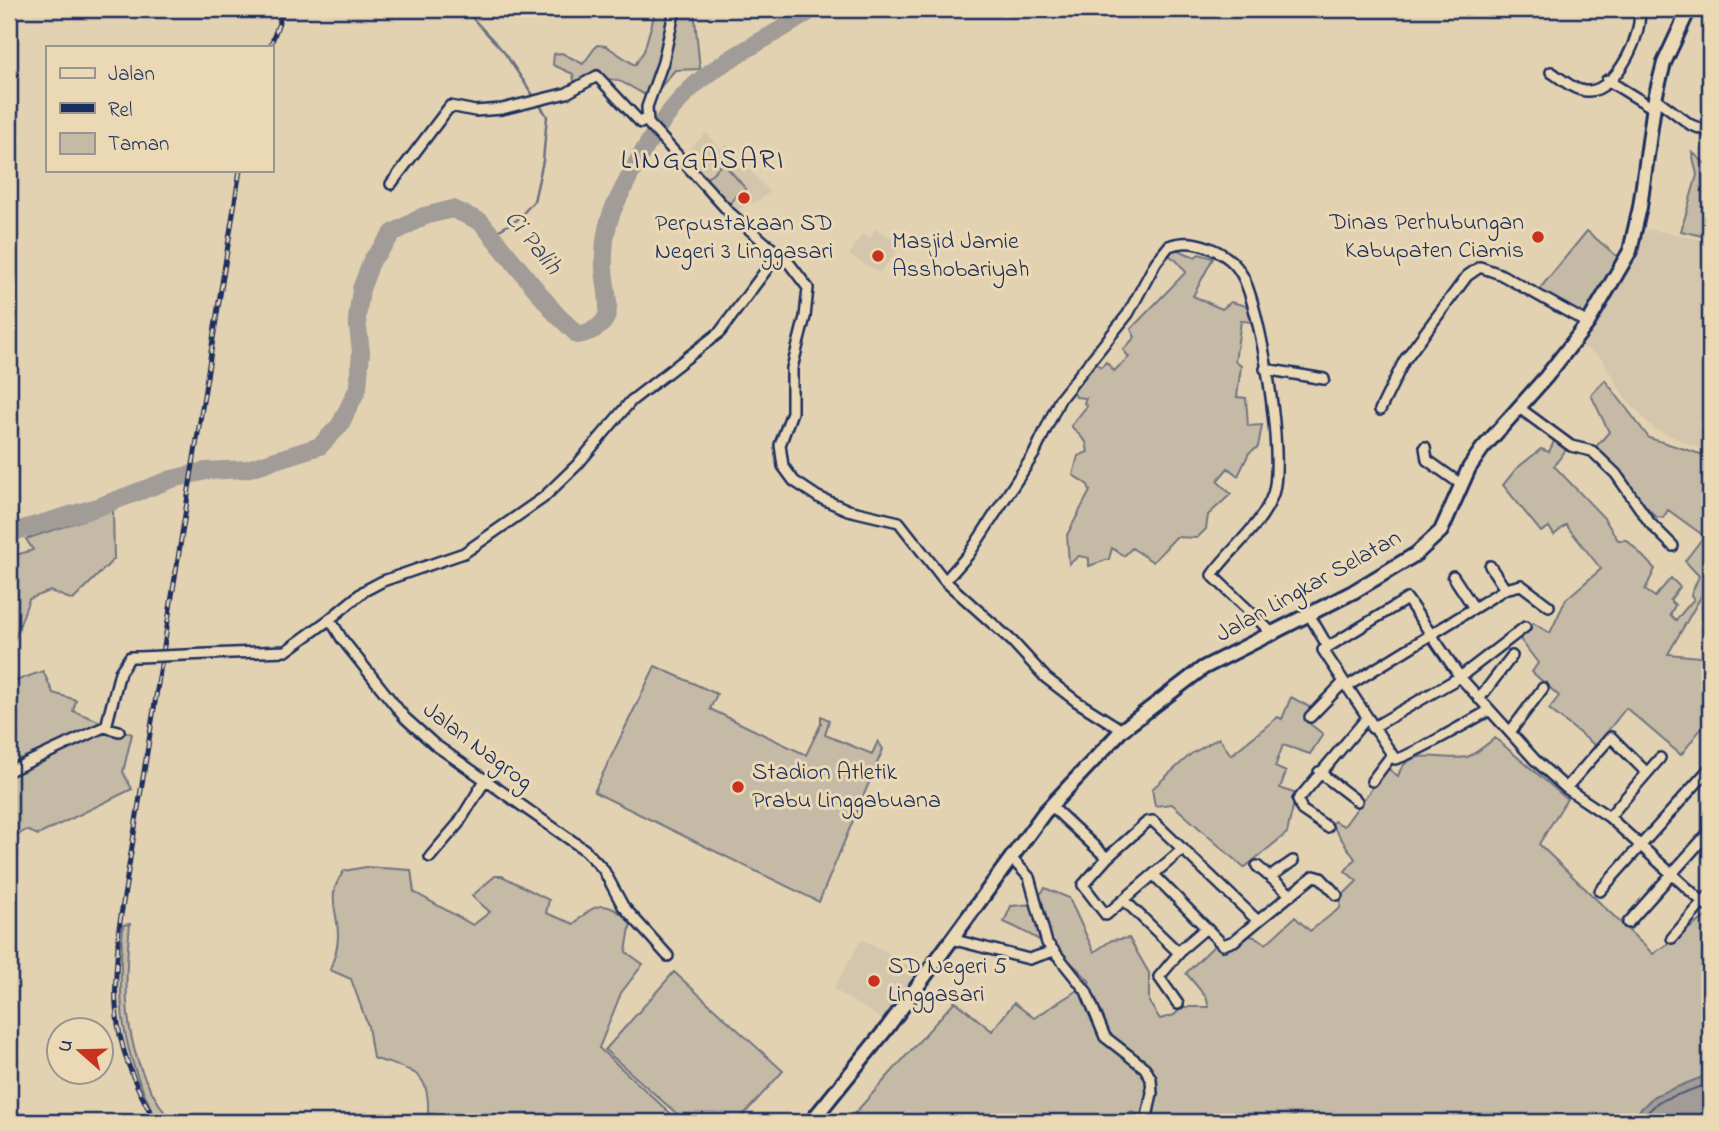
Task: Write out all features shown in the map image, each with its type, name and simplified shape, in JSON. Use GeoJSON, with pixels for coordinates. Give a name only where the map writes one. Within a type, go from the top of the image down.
{"type":"FeatureCollection","features":[{"type":"Feature","properties":{"kind":"street"},"geometry":{"type":"LineString","coordinates":[[647,121],[675,9]]}},
{"type":"Feature","properties":{"kind":"street"},"geometry":{"type":"LineString","coordinates":[[1551,72],[1576,89],[1587,91],[1607,80],[1622,67],[1628,56],[1638,25],[1639,9]]}},
{"type":"Feature","properties":{"kind":"street","name":"Jalan Lingkar Selatan"},"geometry":{"type":"LineString","coordinates":[[811,1122],[887,1028],[1050,805],[1122,730],[1203,668],[1310,615],[1416,554],[1436,537],[1447,522],[1462,485],[1482,449],[1588,323],[1630,251],[1640,207],[1654,103],[1664,63],[1689,9]]}},
{"type":"Feature","properties":{"kind":"street"},"geometry":{"type":"LineString","coordinates":[[391,184],[448,106],[488,111],[567,93],[594,76],[600,77],[640,122],[647,121]]}},
{"type":"Feature","properties":{"kind":"street"},"geometry":{"type":"LineString","coordinates":[[1607,80],[1691,125],[1710,132]]}},
{"type":"Feature","properties":{"kind":"street"},"geometry":{"type":"LineString","coordinates":[[647,121],[730,213],[778,254],[808,288],[805,317],[792,368],[792,412],[780,446],[783,466],[794,481],[818,497],[848,510],[899,522],[944,582],[1012,641],[1046,678],[1122,730]]}},
{"type":"Feature","properties":{"kind":"street"},"geometry":{"type":"LineString","coordinates":[[944,582],[969,554],[1034,454],[1060,399],[1128,314],[1156,262],[1169,246],[1187,243],[1209,248],[1236,265],[1244,277],[1256,316],[1276,422],[1273,492],[1254,527],[1212,575],[1274,635]]}},
{"type":"Feature","properties":{"kind":"street"},"geometry":{"type":"LineString","coordinates":[[106,727],[120,671],[130,657],[286,651],[364,591],[464,553],[543,498],[577,465],[631,401],[720,332],[778,254]]}},
{"type":"Feature","properties":{"kind":"street"},"geometry":{"type":"LineString","coordinates":[[1380,410],[1407,356],[1467,276],[1480,267],[1500,274],[1588,323]]}},
{"type":"Feature","properties":{"kind":"street"},"geometry":{"type":"LineString","coordinates":[[1265,369],[1324,379]]}},
{"type":"Feature","properties":{"kind":"street"},"geometry":{"type":"LineString","coordinates":[[1518,407],[1572,446],[1592,451],[1616,474],[1650,523],[1673,546]]}},
{"type":"Feature","properties":{"kind":"street"},"geometry":{"type":"LineString","coordinates":[[1425,447],[1427,460],[1462,485]]}},
{"type":"Feature","properties":{"kind":"street"},"geometry":{"type":"LineString","coordinates":[[1490,566],[1506,589]]}},
{"type":"Feature","properties":{"kind":"street"},"geometry":{"type":"LineString","coordinates":[[1453,576],[1474,608]]}},
{"type":"Feature","properties":{"kind":"street"},"geometry":{"type":"LineString","coordinates":[[1310,717],[1344,685],[1506,589],[1521,585],[1549,606]]}},
{"type":"Feature","properties":{"kind":"street"},"geometry":{"type":"LineString","coordinates":[[1488,711],[1432,740],[1403,760],[1391,756],[1322,650],[1403,599],[1410,602],[1460,677],[1535,761],[1566,788],[1609,817],[1705,904]]}},
{"type":"Feature","properties":{"kind":"street"},"geometry":{"type":"LineString","coordinates":[[1310,615],[1328,647]]}},
{"type":"Feature","properties":{"kind":"street","name":"Jalan Nagrog"},"geometry":{"type":"LineString","coordinates":[[331,619],[342,639],[405,718],[434,744],[585,850],[603,869],[623,906],[668,956]]}},
{"type":"Feature","properties":{"kind":"street"},"geometry":{"type":"LineString","coordinates":[[1372,728],[1460,677],[1525,627]]}},
{"type":"Feature","properties":{"kind":"street"},"geometry":{"type":"LineString","coordinates":[[1479,699],[1512,656]]}},
{"type":"Feature","properties":{"kind":"street"},"geometry":{"type":"LineString","coordinates":[[1510,732],[1543,688]]}},
{"type":"Feature","properties":{"kind":"street"},"geometry":{"type":"LineString","coordinates":[[1327,827],[1298,804],[1300,796],[1366,719]]}},
{"type":"Feature","properties":{"kind":"street"},"geometry":{"type":"LineString","coordinates":[[9,771],[106,727],[119,731]]}},
{"type":"Feature","properties":{"kind":"street"},"geometry":{"type":"LineString","coordinates":[[1566,788],[1611,737],[1647,773]]}},
{"type":"Feature","properties":{"kind":"street"},"geometry":{"type":"LineString","coordinates":[[1372,781],[1391,756]]}},
{"type":"Feature","properties":{"kind":"street"},"geometry":{"type":"LineString","coordinates":[[1609,817],[1660,758]]}},
{"type":"Feature","properties":{"kind":"street"},"geometry":{"type":"LineString","coordinates":[[1600,891],[1710,768]]}},
{"type":"Feature","properties":{"kind":"street"},"geometry":{"type":"LineString","coordinates":[[1319,772],[1357,801]]}},
{"type":"Feature","properties":{"kind":"street"},"geometry":{"type":"LineString","coordinates":[[430,858],[458,824],[486,779]]}},
{"type":"Feature","properties":{"kind":"street"},"geometry":{"type":"LineString","coordinates":[[1050,805],[1107,858]]}},
{"type":"Feature","properties":{"kind":"street"},"geometry":{"type":"LineString","coordinates":[[1183,849],[1155,876],[1106,915],[1084,886],[1107,858],[1150,821],[1183,849],[1258,921]]}},
{"type":"Feature","properties":{"kind":"street"},"geometry":{"type":"LineString","coordinates":[[1628,923],[1710,831]]}},
{"type":"Feature","properties":{"kind":"street"},"geometry":{"type":"LineString","coordinates":[[1012,859],[1029,877],[1047,943],[1086,991],[1105,1037],[1145,1069],[1151,1079],[1150,1109],[1146,1122]]}},
{"type":"Feature","properties":{"kind":"street"},"geometry":{"type":"LineString","coordinates":[[1270,877],[1293,861]]}},
{"type":"Feature","properties":{"kind":"street"},"geometry":{"type":"LineString","coordinates":[[1258,866],[1291,895]]}},
{"type":"Feature","properties":{"kind":"street"},"geometry":{"type":"LineString","coordinates":[[1155,876],[1219,942],[1226,945],[1316,876],[1337,895]]}},
{"type":"Feature","properties":{"kind":"street"},"geometry":{"type":"LineString","coordinates":[[1672,938],[1705,904],[1710,894]]}},
{"type":"Feature","properties":{"kind":"street"},"geometry":{"type":"LineString","coordinates":[[1125,901],[1180,952]]}},
{"type":"Feature","properties":{"kind":"street"},"geometry":{"type":"LineString","coordinates":[[1178,1004],[1158,977],[1206,928]]}},
{"type":"Feature","properties":{"kind":"street"},"geometry":{"type":"LineString","coordinates":[[951,939],[1029,959],[1054,951]]}},
{"type":"Feature","properties":{"kind":"shaded area"},"geometry":{"type":"Polygon","coordinates":[[[706,133],[721,149],[727,144],[770,192],[735,211],[683,155],[706,133]]]}},
{"type":"Feature","properties":{"kind":"shaded area"},"geometry":{"type":"Polygon","coordinates":[[[875,229],[903,243],[880,273],[849,255],[862,234],[870,238],[875,229]]]}},
{"type":"Feature","properties":{"kind":"shaded area"},"geometry":{"type":"Polygon","coordinates":[[[1647,229],[1700,239],[1710,247],[1710,453],[1654,429],[1625,398],[1601,358],[1579,344],[1628,266],[1647,229]]]}},
{"type":"Feature","properties":{"kind":"shaded area","name":"SD Negeri 5 Linggasari"},"geometry":{"type":"Polygon","coordinates":[[[862,939],[898,958],[917,973],[883,1020],[833,989],[862,939]]]}},
{"type":"Feature","properties":{"kind":"green space"},"geometry":{"type":"Polygon","coordinates":[[[656,9],[694,9],[700,69],[675,70],[658,90],[645,95],[611,79],[575,87],[573,74],[553,65],[554,54],[562,53],[583,64],[597,45],[606,46],[635,65],[644,51],[656,9]]]}},
{"type":"Feature","properties":{"kind":"green space"},"geometry":{"type":"Polygon","coordinates":[[[1692,152],[1710,168],[1710,238],[1681,231],[1697,175],[1692,152]]]}},
{"type":"Feature","properties":{"kind":"green space"},"geometry":{"type":"Polygon","coordinates":[[[721,165],[725,165],[746,189],[742,193],[739,191],[729,205],[705,180],[721,165]]]}},
{"type":"Feature","properties":{"kind":"green space"},"geometry":{"type":"Polygon","coordinates":[[[1587,231],[1619,258],[1588,318],[1537,292],[1587,231]]]}},
{"type":"Feature","properties":{"kind":"green space"},"geometry":{"type":"Polygon","coordinates":[[[1171,247],[1195,257],[1199,254],[1213,258],[1193,296],[1222,309],[1231,302],[1250,307],[1253,322],[1241,321],[1235,361],[1241,366],[1237,397],[1246,398],[1248,426],[1262,425],[1258,447],[1249,453],[1238,476],[1228,468],[1217,481],[1231,494],[1208,515],[1206,529],[1197,538],[1176,537],[1153,562],[1132,548],[1124,556],[1112,548],[1109,559],[1089,566],[1089,558],[1079,556],[1069,564],[1067,535],[1090,491],[1088,485],[1073,475],[1078,456],[1088,452],[1086,442],[1071,426],[1087,406],[1084,403],[1086,398],[1076,397],[1071,388],[1094,361],[1101,367],[1106,362],[1114,371],[1129,357],[1123,350],[1135,337],[1131,329],[1186,272],[1176,260],[1165,253],[1171,247]]]}},
{"type":"Feature","properties":{"kind":"green space"},"geometry":{"type":"Polygon","coordinates":[[[1605,380],[1649,438],[1710,457],[1710,581],[1668,654],[1710,658],[1710,717],[1681,755],[1626,708],[1596,746],[1549,709],[1559,696],[1532,672],[1538,663],[1520,639],[1533,623],[1550,633],[1566,599],[1601,569],[1566,525],[1554,535],[1549,527],[1541,532],[1503,485],[1516,469],[1541,449],[1549,452],[1555,439],[1568,447],[1554,466],[1604,518],[1618,540],[1627,540],[1655,569],[1645,590],[1655,597],[1671,578],[1680,587],[1670,600],[1675,605],[1670,615],[1676,620],[1694,599],[1691,595],[1699,576],[1685,561],[1704,536],[1668,510],[1663,518],[1656,517],[1594,449],[1609,432],[1591,395],[1605,380]]]}},
{"type":"Feature","properties":{"kind":"green space"},"geometry":{"type":"Polygon","coordinates":[[[113,510],[114,559],[73,600],[50,591],[29,599],[9,655],[9,557],[33,550],[26,539],[113,510]]]}},
{"type":"Feature","properties":{"kind":"green space"},"geometry":{"type":"Polygon","coordinates":[[[655,666],[717,694],[710,709],[806,755],[821,724],[821,716],[829,720],[825,735],[872,754],[878,741],[883,749],[819,902],[594,792],[655,666]]]}},
{"type":"Feature","properties":{"kind":"green space"},"geometry":{"type":"Polygon","coordinates":[[[43,671],[53,693],[76,700],[73,711],[132,734],[123,772],[132,789],[38,835],[26,830],[10,840],[9,680],[10,683],[43,671]]]}},
{"type":"Feature","properties":{"kind":"green space"},"geometry":{"type":"Polygon","coordinates":[[[1291,697],[1311,708],[1305,720],[1323,734],[1310,754],[1283,745],[1275,767],[1286,772],[1280,788],[1296,794],[1287,833],[1244,868],[1172,804],[1155,806],[1152,789],[1191,754],[1219,738],[1231,755],[1278,717],[1282,719],[1291,697]]]}},
{"type":"Feature","properties":{"kind":"green space"},"geometry":{"type":"Polygon","coordinates":[[[1495,738],[1567,799],[1539,844],[1653,954],[1710,914],[1710,1076],[1654,1096],[1628,1122],[1296,1122],[1295,1116],[1272,1122],[1153,1122],[1153,1118],[1130,1112],[1126,1122],[847,1122],[955,1001],[992,1031],[1014,1003],[1034,1018],[1090,982],[1051,947],[1004,922],[1011,906],[1033,904],[1045,888],[1069,898],[1094,952],[1112,940],[1129,938],[1149,973],[1149,1002],[1160,1019],[1174,1015],[1183,1007],[1209,1007],[1206,997],[1186,973],[1216,944],[1222,951],[1248,936],[1266,944],[1295,917],[1310,931],[1340,908],[1341,897],[1357,881],[1345,871],[1355,859],[1332,825],[1334,821],[1344,826],[1387,768],[1398,776],[1403,766],[1418,757],[1467,757],[1495,738]]]}},
{"type":"Feature","properties":{"kind":"green space"},"geometry":{"type":"Polygon","coordinates":[[[366,867],[411,870],[414,892],[473,925],[490,912],[472,896],[495,876],[502,876],[549,900],[546,913],[574,924],[595,907],[601,906],[614,909],[631,921],[626,952],[643,964],[621,993],[599,1048],[680,1122],[428,1122],[427,1092],[423,1082],[411,1071],[373,1058],[368,1026],[351,979],[330,970],[338,940],[335,888],[344,871],[366,867]]]}},
{"type":"Feature","properties":{"kind":"green space"},"geometry":{"type":"Polygon","coordinates":[[[130,924],[127,991],[131,1035],[144,1077],[168,1117],[175,1122],[158,1122],[145,1096],[129,1049],[121,1004],[121,979],[123,925],[130,924]]]}},
{"type":"Feature","properties":{"kind":"green space"},"geometry":{"type":"Polygon","coordinates":[[[674,972],[783,1071],[737,1122],[686,1122],[605,1050],[674,972]]]}},
{"type":"Feature","properties":{"kind":"water"},"geometry":{"type":"Polygon","coordinates":[[[1710,1076],[1710,1122],[1628,1122],[1654,1096],[1710,1076]]]}},
{"type":"Feature","properties":{"kind":"waterway"},"geometry":{"type":"LineString","coordinates":[[464,9],[504,52],[547,116],[543,161],[534,201],[517,220],[492,234]]}},
{"type":"Feature","properties":{"kind":"waterway","name":"Ci Palih"},"geometry":{"type":"LineString","coordinates":[[9,533],[98,507],[172,479],[206,471],[247,469],[320,446],[340,425],[358,388],[361,352],[357,319],[361,289],[372,260],[393,233],[424,216],[453,209],[481,222],[556,314],[578,335],[592,331],[606,318],[608,310],[604,260],[610,217],[658,127],[685,94],[701,80],[730,59],[813,9]]}},
{"type":"Feature","properties":{"kind":"railway"},"geometry":{"type":"LineString","coordinates":[[270,46],[284,9]]}},
{"type":"Feature","properties":{"kind":"railway"},"geometry":{"type":"LineString","coordinates":[[156,1122],[141,1095],[120,1036],[116,996],[119,928],[240,172]]}},
{"type":"Feature","properties":{"kind":"place","name":"Perpustakaan SD Negeri 3 Linggasari"},"geometry":{"type":"Point","coordinates":[744,198]}},
{"type":"Feature","properties":{"kind":"place","name":"Dinas Perhubungan Kabupaten Ciamis"},"geometry":{"type":"Point","coordinates":[1538,237]}},
{"type":"Feature","properties":{"kind":"place","name":"Masjid Jamie Asshobariyah"},"geometry":{"type":"Point","coordinates":[878,256]}},
{"type":"Feature","properties":{"kind":"place","name":"Stadion Atletik Prabu Linggabuana"},"geometry":{"type":"Point","coordinates":[738,787]}},
{"type":"Feature","properties":{"kind":"place","name":"SD Negeri 5 Linggasari"},"geometry":{"type":"Point","coordinates":[874,981]}},
{"type":"Feature","properties":{"kind":"district","name":"LINGGASARI"},"geometry":{"type":"Point","coordinates":[703,161]}}]}
